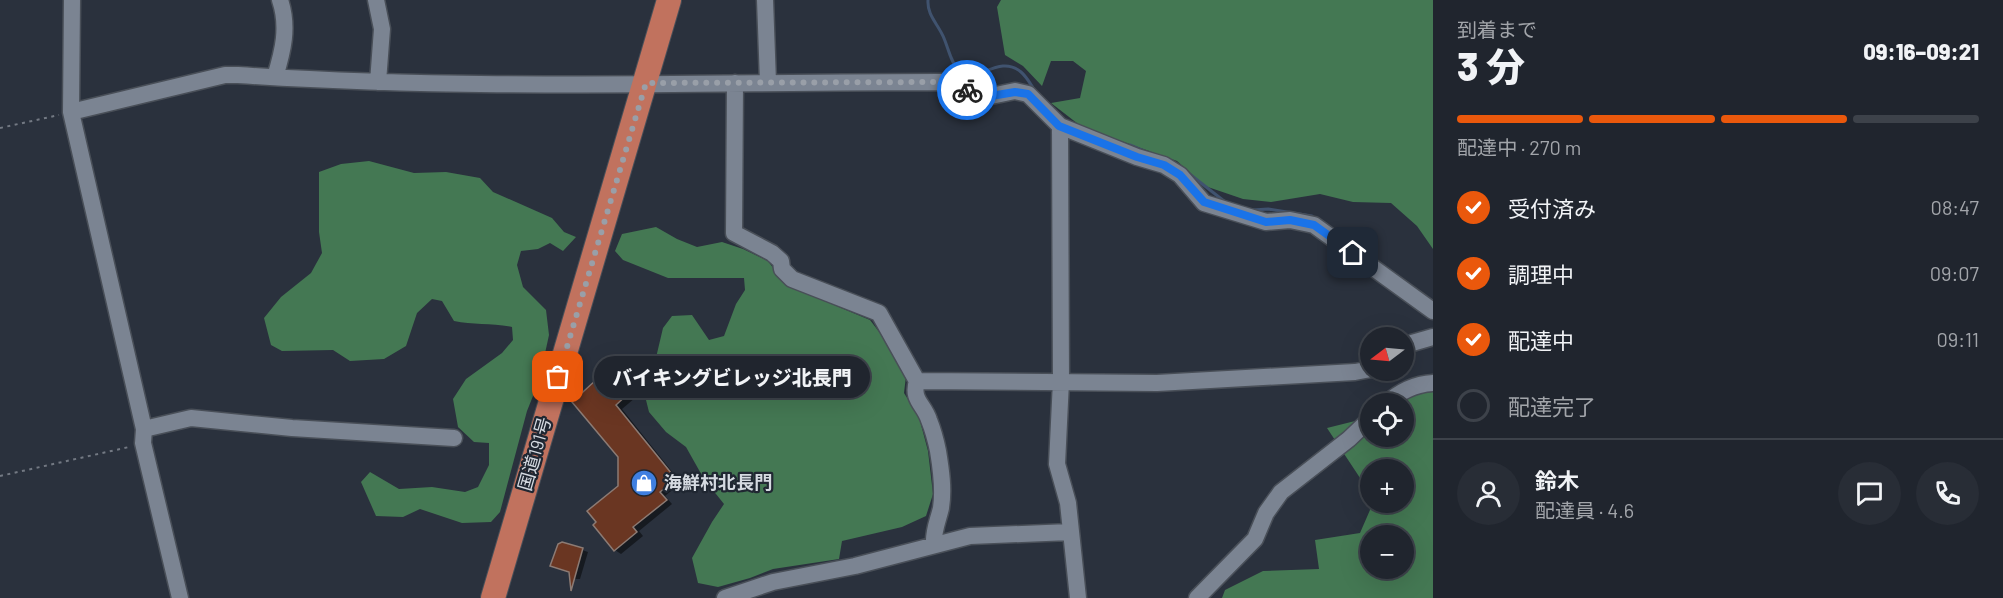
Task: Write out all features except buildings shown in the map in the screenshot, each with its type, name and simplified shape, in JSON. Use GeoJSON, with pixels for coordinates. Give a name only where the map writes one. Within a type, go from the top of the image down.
{"type":"FeatureCollection","features":[{"type":"Feature","properties":{"kind":"highway","name":"国道191号"},"geometry":{"type":"LineString","coordinates":[[493,598],[669,0]]}},
{"type":"Feature","properties":{"kind":"street"},"geometry":{"type":"LineString","coordinates":[[72,0],[71,112],[180,598]]}},
{"type":"Feature","properties":{"kind":"street"},"geometry":{"type":"LineString","coordinates":[[275,77],[284,49],[285,15],[280,0]]}},
{"type":"Feature","properties":{"kind":"street"},"geometry":{"type":"LineString","coordinates":[[376,0],[382,29],[378,82]]}},
{"type":"Feature","properties":{"kind":"street"},"geometry":{"type":"LineString","coordinates":[[765,0],[768,82]]}},
{"type":"Feature","properties":{"kind":"street"},"geometry":{"type":"LineString","coordinates":[[71,112],[225,75],[479,84],[941,82],[991,96],[1015,92],[1028,94],[1059,126],[1137,157],[1164,165],[1180,175],[1204,202],[1266,222],[1290,220],[1314,225],[1433,311]]}},
{"type":"Feature","properties":{"kind":"street"},"geometry":{"type":"LineString","coordinates":[[735,83],[734,233],[772,253],[781,261],[782,269],[792,279],[879,313],[917,381],[914,390],[919,404],[928,417],[938,451],[942,482],[941,507],[933,534],[934,544]]}},
{"type":"Feature","properties":{"kind":"street"},"geometry":{"type":"LineString","coordinates":[[1059,126],[1061,381],[1057,464],[1068,503],[1078,598]]}},
{"type":"Feature","properties":{"kind":"street"},"geometry":{"type":"LineString","coordinates":[[1414,342],[1433,337]]}},
{"type":"Feature","properties":{"kind":"street"},"geometry":{"type":"LineString","coordinates":[[917,381],[1157,383],[1360,371]]}},
{"type":"Feature","properties":{"kind":"street"},"geometry":{"type":"LineString","coordinates":[[1399,393],[1433,383]]}},
{"type":"Feature","properties":{"kind":"street"},"geometry":{"type":"LineString","coordinates":[[143,436],[191,418],[292,428],[454,438]]}},
{"type":"Feature","properties":{"kind":"street"},"geometry":{"type":"LineString","coordinates":[[1197,598],[1255,539],[1266,513],[1281,492],[1360,428]]}},
{"type":"Feature","properties":{"kind":"street"},"geometry":{"type":"LineString","coordinates":[[725,598],[755,593],[773,582],[855,566],[970,536],[1070,532]]}},
{"type":"Feature","properties":{"kind":"path"},"geometry":{"type":"LineString","coordinates":[[0,128],[71,112]]}},
{"type":"Feature","properties":{"kind":"path"},"geometry":{"type":"LineString","coordinates":[[0,476],[143,436]]}},
{"type":"Feature","properties":{"kind":"green space"},"geometry":{"type":"Polygon","coordinates":[[[1001,0],[1433,0],[1433,249],[1417,226],[1391,203],[1353,202],[1320,194],[1271,202],[1243,199],[1205,186],[1177,161],[1082,127],[1051,103],[1080,98],[1086,71],[1073,61],[1051,61],[1042,86],[1023,66],[1005,55],[997,7],[1001,0]]]}},
{"type":"Feature","properties":{"kind":"green space"},"geometry":{"type":"Polygon","coordinates":[[[369,161],[414,173],[446,172],[480,178],[493,192],[552,218],[564,232],[576,237],[563,251],[550,243],[538,249],[521,251],[517,265],[523,287],[546,310],[549,335],[539,381],[527,411],[500,512],[491,522],[462,523],[420,509],[403,517],[376,516],[361,482],[370,472],[399,489],[432,487],[465,492],[478,487],[489,465],[489,443],[474,442],[458,427],[453,399],[466,379],[502,353],[513,340],[512,327],[454,321],[442,301],[432,299],[417,313],[406,346],[384,359],[350,361],[333,350],[282,351],[271,345],[264,318],[281,297],[311,273],[322,253],[319,232],[319,172],[341,164],[369,161]]]}},
{"type":"Feature","properties":{"kind":"green space"},"geometry":{"type":"Polygon","coordinates":[[[656,227],[697,247],[722,242],[743,249],[768,261],[782,280],[798,290],[870,320],[906,376],[904,393],[919,417],[928,451],[933,494],[926,516],[902,527],[842,541],[839,559],[773,569],[718,587],[698,583],[692,558],[724,504],[704,479],[686,447],[666,432],[649,412],[646,400],[663,328],[672,316],[692,315],[709,340],[724,336],[736,304],[745,290],[744,278],[668,278],[623,260],[615,251],[622,234],[656,227]]]}},
{"type":"Feature","properties":{"kind":"green space"},"geometry":{"type":"Polygon","coordinates":[[[1433,392],[1433,598],[1222,598],[1225,590],[1263,571],[1319,569],[1315,540],[1360,533],[1360,579],[1414,579],[1414,525],[1363,525],[1369,513],[1414,513],[1414,459],[1360,459],[1360,478],[1327,428],[1360,420],[1360,447],[1414,447],[1414,393],[1410,393],[1433,392]]]}},
{"type":"Feature","properties":{"kind":"waterway"},"geometry":{"type":"LineString","coordinates":[[928,0],[930,14],[960,72],[973,75],[996,67],[1013,67],[1023,74],[1035,91]]}},
{"type":"Feature","properties":{"kind":"waterway"},"geometry":{"type":"LineString","coordinates":[[1130,145],[1144,151]]}},
{"type":"Feature","properties":{"kind":"waterway"},"geometry":{"type":"LineString","coordinates":[[1187,172],[1224,201]]}},
{"type":"Feature","properties":{"kind":"waterway"},"geometry":{"type":"LineString","coordinates":[[1253,210],[1268,209],[1312,216]]}},
{"type":"Feature","properties":{"kind":"way so far"},"geometry":{"type":"LineString","coordinates":[[558,377],[646,83],[941,82],[967,90]]}},
{"type":"Feature","properties":{"kind":"place","name":"バイキングビレッジ北長門"},"geometry":{"type":"Point","coordinates":[558,377]}},
{"type":"Feature","properties":{"kind":"place","name":"海鮮村北長門"},"geometry":{"type":"Point","coordinates":[644,483]}},
{"type":"Feature","properties":{"kind":"route"},"geometry":{"type":"LineString","coordinates":[[967,90],[991,96],[1015,92],[1028,94],[1059,126],[1137,157],[1164,165],[1180,175],[1204,202],[1266,222],[1290,220],[1314,225],[1353,253]]}}]}
